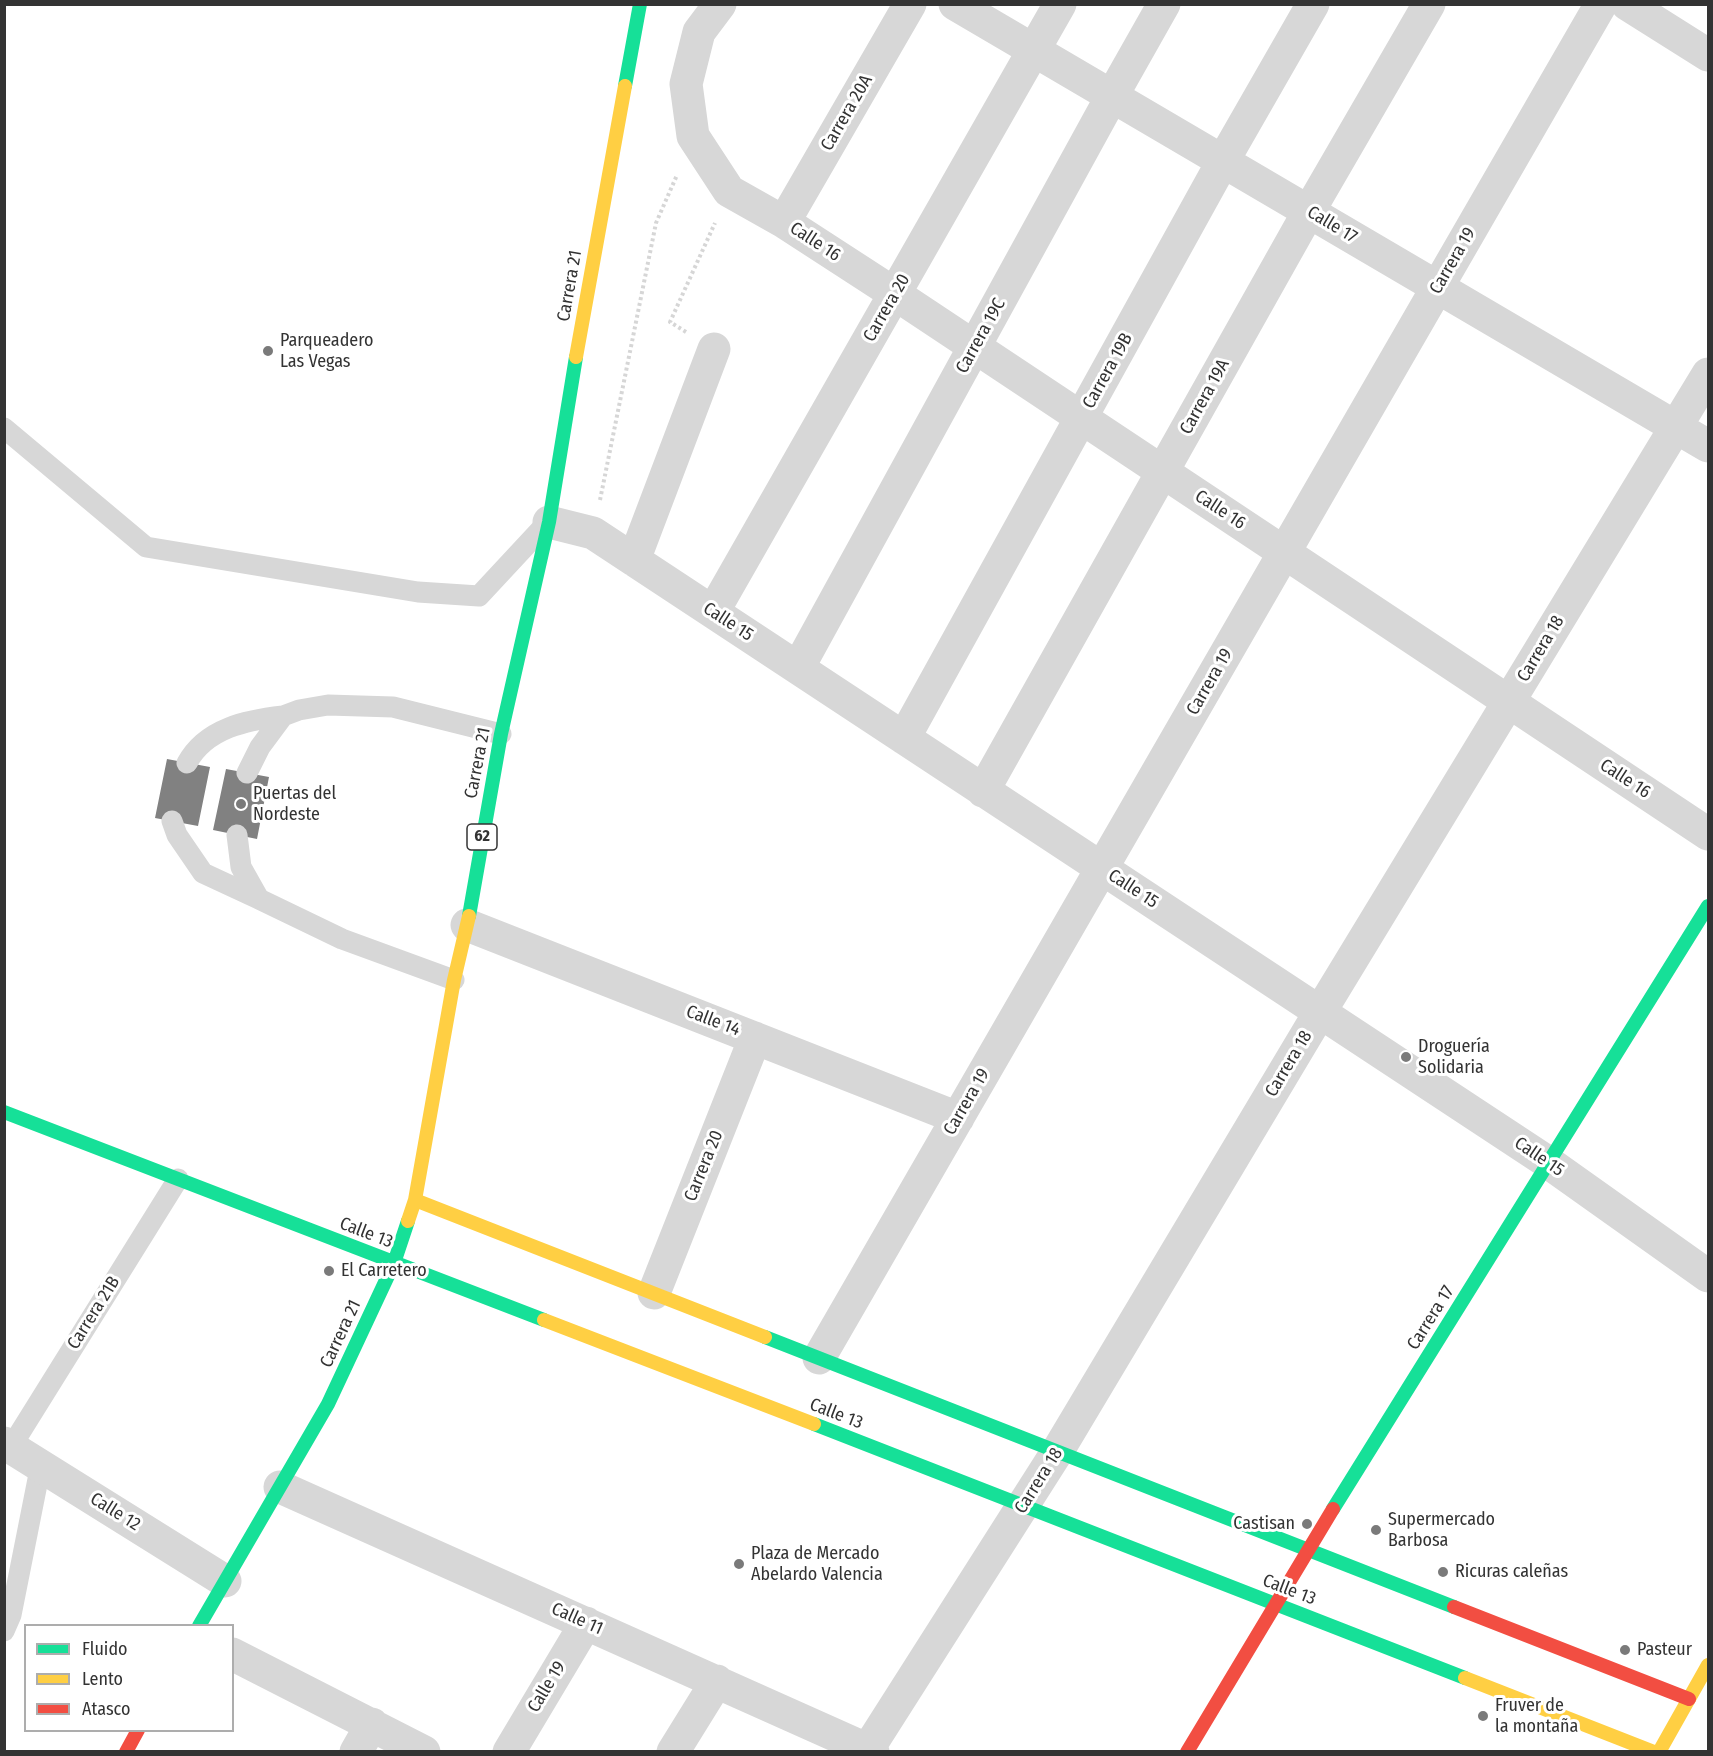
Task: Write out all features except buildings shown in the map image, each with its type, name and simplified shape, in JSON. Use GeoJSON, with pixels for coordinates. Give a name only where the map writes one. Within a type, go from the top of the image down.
{"type":"FeatureCollection","features":[{"type":"Feature","properties":{"kind":"street","name":"Carrera 21"},"geometry":{"type":"LineString","coordinates":[[200,1624],[328,1404],[394,1263],[416,1200],[454,980],[467,925],[501,734],[549,522],[587,288],[640,4]]}},
{"type":"Feature","properties":{"kind":"street"},"geometry":{"type":"LineString","coordinates":[[720,4],[699,32],[686,84],[693,136],[729,191]]}},
{"type":"Feature","properties":{"kind":"street","name":"Carrera 20A"},"geometry":{"type":"LineString","coordinates":[[784,222],[910,4]]}},
{"type":"Feature","properties":{"kind":"street","name":"Calle 17"},"geometry":{"type":"LineString","coordinates":[[955,4],[1708,447]]}},
{"type":"Feature","properties":{"kind":"street","name":"Carrera 20"},"geometry":{"type":"LineString","coordinates":[[713,612],[1060,4]]}},
{"type":"Feature","properties":{"kind":"street","name":"Carrera 19C"},"geometry":{"type":"LineString","coordinates":[[798,668],[1164,4]]}},
{"type":"Feature","properties":{"kind":"street","name":"Carrera 19B"},"geometry":{"type":"LineString","coordinates":[[904,738],[1223,161],[1313,4]]}},
{"type":"Feature","properties":{"kind":"street","name":"Carrera 19A"},"geometry":{"type":"LineString","coordinates":[[983,791],[1309,211],[1429,4]]}},
{"type":"Feature","properties":{"kind":"street","name":"Carrera 19"},"geometry":{"type":"LineString","coordinates":[[819,1358],[1601,4]]}},
{"type":"Feature","properties":{"kind":"street"},"geometry":{"type":"LineString","coordinates":[[1627,4],[1708,55]]}},
{"type":"Feature","properties":{"kind":"street","name":"Calle 16"},"geometry":{"type":"LineString","coordinates":[[729,191],[784,222],[895,294],[1708,834]]}},
{"type":"Feature","properties":{"kind":"street"},"geometry":{"type":"LineString","coordinates":[[634,560],[714,349]]}},
{"type":"Feature","properties":{"kind":"street","name":"Carrera 18"},"geometry":{"type":"LineString","coordinates":[[869,1750],[1057,1452],[1320,1012],[1708,374]]}},
{"type":"Feature","properties":{"kind":"street","name":"Calle 15"},"geometry":{"type":"LineString","coordinates":[[549,522],[593,533],[1549,1163],[1708,1276]]}},
{"type":"Feature","properties":{"kind":"street","name":"Carrera 17"},"geometry":{"type":"LineString","coordinates":[[1186,1752],[1308,1550],[1708,906]]}},
{"type":"Feature","properties":{"kind":"street","name":"Calle 14"},"geometry":{"type":"LineString","coordinates":[[467,925],[958,1118]]}},
{"type":"Feature","properties":{"kind":"street","name":"Carrera 20"},"geometry":{"type":"LineString","coordinates":[[654,1293],[755,1038]]}},
{"type":"Feature","properties":{"kind":"street","name":"Calle 13"},"geometry":{"type":"LineString","coordinates":[[4,1112],[1023,1505],[1654,1752]]}},
{"type":"Feature","properties":{"kind":"street"},"geometry":{"type":"LineString","coordinates":[[416,1200],[1689,1699]]}},
{"type":"Feature","properties":{"kind":"street","name":"Calle 12"},"geometry":{"type":"LineString","coordinates":[[8,1445],[225,1581]]}},
{"type":"Feature","properties":{"kind":"street","name":"Calle 11"},"geometry":{"type":"LineString","coordinates":[[280,1487],[869,1750]]}},
{"type":"Feature","properties":{"kind":"street","name":"Calle 19"},"geometry":{"type":"LineString","coordinates":[[509,1752],[586,1623]]}},
{"type":"Feature","properties":{"kind":"street"},"geometry":{"type":"LineString","coordinates":[[234,1655],[364,1738],[424,1752]]}},
{"type":"Feature","properties":{"kind":"street"},"geometry":{"type":"LineString","coordinates":[[1659,1752],[1708,1665]]}},
{"type":"Feature","properties":{"kind":"street"},"geometry":{"type":"LineString","coordinates":[[673,1752],[717,1681]]}},
{"type":"Feature","properties":{"kind":"street"},"geometry":{"type":"LineString","coordinates":[[126,1752],[137,1732]]}},
{"type":"Feature","properties":{"kind":"lane"},"geometry":{"type":"LineString","coordinates":[[4,428],[146,547],[418,592],[479,596],[549,522]]}},
{"type":"Feature","properties":{"kind":"lane"},"geometry":{"type":"LineString","coordinates":[[187,763],[192,752],[205,740],[230,727],[259,718],[283,716],[299,710],[328,705],[393,707],[501,734]]}},
{"type":"Feature","properties":{"kind":"lane"},"geometry":{"type":"LineString","coordinates":[[247,773],[260,747],[283,716]]}},
{"type":"Feature","properties":{"kind":"lane"},"geometry":{"type":"LineString","coordinates":[[172,821],[177,835],[203,873],[342,939],[454,980]]}},
{"type":"Feature","properties":{"kind":"lane"},"geometry":{"type":"LineString","coordinates":[[237,835],[241,867],[260,900]]}},
{"type":"Feature","properties":{"kind":"lane","name":"Carrera 21B"},"geometry":{"type":"LineString","coordinates":[[8,1445],[178,1179]]}},
{"type":"Feature","properties":{"kind":"lane"},"geometry":{"type":"LineString","coordinates":[[6,1620],[40,1464]]}},
{"type":"Feature","properties":{"kind":"path"},"geometry":{"type":"LineString","coordinates":[[593,533],[656,223],[693,136]]}},
{"type":"Feature","properties":{"kind":"path"},"geometry":{"type":"LineString","coordinates":[[714,349],[670,322],[729,191]]}},
{"type":"Feature","properties":{"kind":"traffic: fast"},"geometry":{"type":"LineString","coordinates":[[625,86],[640,4]]}},
{"type":"Feature","properties":{"kind":"traffic: fast"},"geometry":{"type":"LineString","coordinates":[[469,916],[501,734],[549,522],[576,357]]}},
{"type":"Feature","properties":{"kind":"traffic: fast"},"geometry":{"type":"LineString","coordinates":[[1333,1509],[1708,906]]}},
{"type":"Feature","properties":{"kind":"traffic: fast"},"geometry":{"type":"LineString","coordinates":[[4,1112],[544,1320]]}},
{"type":"Feature","properties":{"kind":"traffic: fast"},"geometry":{"type":"LineString","coordinates":[[200,1624],[328,1404],[394,1263],[408,1221]]}},
{"type":"Feature","properties":{"kind":"traffic: fast"},"geometry":{"type":"LineString","coordinates":[[765,1337],[1454,1607]]}},
{"type":"Feature","properties":{"kind":"traffic: fast"},"geometry":{"type":"LineString","coordinates":[[814,1424],[1465,1678]]}},
{"type":"Feature","properties":{"kind":"traffic: slow"},"geometry":{"type":"LineString","coordinates":[[576,357],[625,86]]}},
{"type":"Feature","properties":{"kind":"traffic: slow"},"geometry":{"type":"LineString","coordinates":[[408,1221],[415,1200],[454,980],[469,916]]}},
{"type":"Feature","properties":{"kind":"traffic: slow"},"geometry":{"type":"LineString","coordinates":[[415,1200],[765,1337]]}},
{"type":"Feature","properties":{"kind":"traffic: slow"},"geometry":{"type":"LineString","coordinates":[[544,1320],[814,1424]]}},
{"type":"Feature","properties":{"kind":"traffic: slow"},"geometry":{"type":"LineString","coordinates":[[1659,1752],[1708,1665]]}},
{"type":"Feature","properties":{"kind":"traffic: slow"},"geometry":{"type":"LineString","coordinates":[[1465,1678],[1654,1752]]}},
{"type":"Feature","properties":{"kind":"traffic: jam"},"geometry":{"type":"LineString","coordinates":[[1187,1752],[1333,1509]]}},
{"type":"Feature","properties":{"kind":"traffic: jam"},"geometry":{"type":"LineString","coordinates":[[1454,1607],[1689,1699]]}},
{"type":"Feature","properties":{"kind":"traffic: jam"},"geometry":{"type":"LineString","coordinates":[[126,1752],[137,1732]]}},
{"type":"Feature","properties":{"kind":"place","name":"Parqueadero Las Vegas"},"geometry":{"type":"Point","coordinates":[268,351]}},
{"type":"Feature","properties":{"kind":"place","name":"Puertas del Nordeste"},"geometry":{"type":"Point","coordinates":[241,804]}},
{"type":"Feature","properties":{"kind":"place","name":"Droguería Solidaria"},"geometry":{"type":"Point","coordinates":[1406,1057]}},
{"type":"Feature","properties":{"kind":"place","name":"El Carretero"},"geometry":{"type":"Point","coordinates":[329,1271]}},
{"type":"Feature","properties":{"kind":"place","name":"Castisan"},"geometry":{"type":"Point","coordinates":[1307,1524]}},
{"type":"Feature","properties":{"kind":"place","name":"Supermercado Barbosa"},"geometry":{"type":"Point","coordinates":[1376,1530]}},
{"type":"Feature","properties":{"kind":"place","name":"Plaza de Mercado Abelardo Valencia"},"geometry":{"type":"Point","coordinates":[739,1564]}},
{"type":"Feature","properties":{"kind":"place","name":"Ricuras caleñas"},"geometry":{"type":"Point","coordinates":[1443,1572]}},
{"type":"Feature","properties":{"kind":"place","name":"Pasteur"},"geometry":{"type":"Point","coordinates":[1625,1650]}},
{"type":"Feature","properties":{"kind":"place","name":"Fruver de la montaña"},"geometry":{"type":"Point","coordinates":[1483,1716]}}]}
